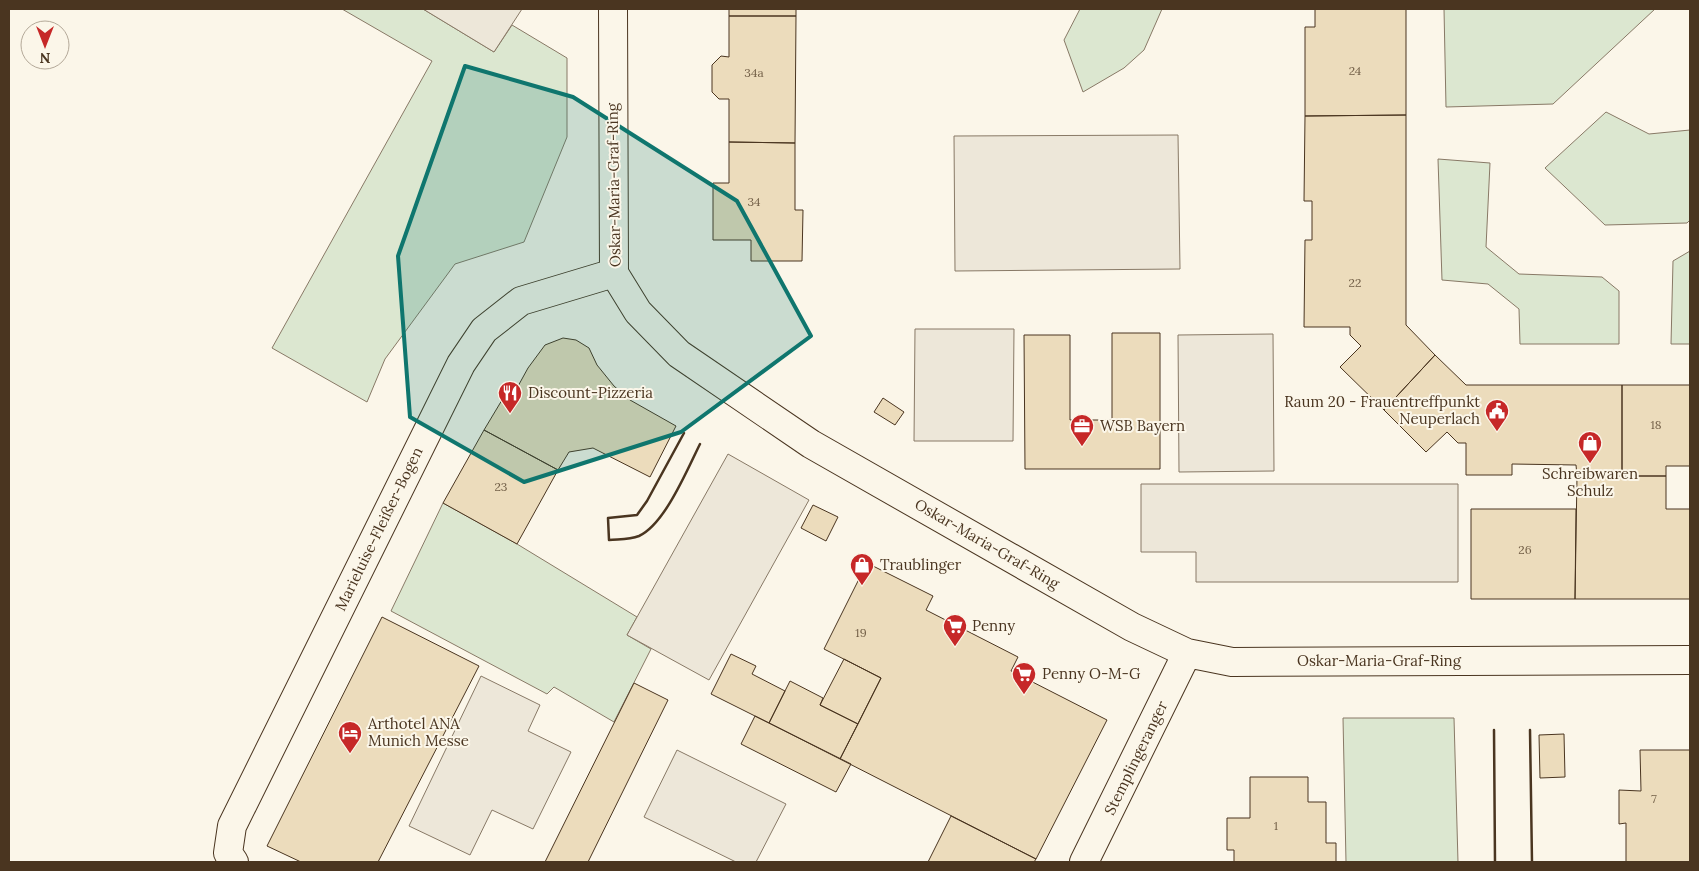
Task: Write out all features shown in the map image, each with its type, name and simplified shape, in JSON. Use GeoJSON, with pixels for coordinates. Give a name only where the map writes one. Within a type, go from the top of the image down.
{"type":"FeatureCollection","features":[{"type":"Feature","properties":{"kind":"street","name":"Oskar-Maria-Graf-Ring"},"geometry":{"type":"LineString","coordinates":[[613,9],[614,273],[638,312],[679,354],[811,444],[1132,627],[1187,653],[1232,662],[1690,660]]}},
{"type":"Feature","properties":{"kind":"street","name":"Marieluise-Fleißer-Bogen"},"geometry":{"type":"LineString","coordinates":[[234,862],[228,853],[232,826],[461,364],[484,330],[521,301],[614,273]]}},
{"type":"Feature","properties":{"kind":"street","name":"Stemplingeranger"},"geometry":{"type":"LineString","coordinates":[[1084,862],[1187,653]]}},
{"type":"Feature","properties":{"kind":"highlighted area"},"geometry":{"type":"Polygon","coordinates":[[[465,66],[573,97],[737,201],[811,336],[681,432],[524,482],[410,417],[398,256],[465,66]]]}},
{"type":"Feature","properties":{"kind":"green space"},"geometry":{"type":"Polygon","coordinates":[[[342,9],[423,9],[494,52],[512,25],[567,58],[567,137],[524,242],[455,264],[385,359],[367,402],[272,348],[432,61],[342,9]]]}},
{"type":"Feature","properties":{"kind":"green space"},"geometry":{"type":"Polygon","coordinates":[[[1080,9],[1162,9],[1144,50],[1124,68],[1083,92],[1064,40],[1080,9]]]}},
{"type":"Feature","properties":{"kind":"green space"},"geometry":{"type":"Polygon","coordinates":[[[1444,9],[1655,9],[1553,104],[1446,107],[1444,9]]]}},
{"type":"Feature","properties":{"kind":"green space"},"geometry":{"type":"Polygon","coordinates":[[[1606,112],[1649,134],[1690,130],[1690,220],[1687,223],[1605,225],[1545,168],[1606,112]]]}},
{"type":"Feature","properties":{"kind":"green space"},"geometry":{"type":"Polygon","coordinates":[[[1438,159],[1490,163],[1486,247],[1519,274],[1602,277],[1619,291],[1619,344],[1520,344],[1519,309],[1488,284],[1442,280],[1438,159]]]}},
{"type":"Feature","properties":{"kind":"green space"},"geometry":{"type":"Polygon","coordinates":[[[1690,251],[1690,344],[1671,344],[1673,261],[1690,251]]]}},
{"type":"Feature","properties":{"kind":"green space"},"geometry":{"type":"Polygon","coordinates":[[[443,503],[517,544],[637,617],[627,635],[651,649],[614,722],[554,687],[547,694],[391,611],[443,503]]]}},
{"type":"Feature","properties":{"kind":"green space"},"geometry":{"type":"Polygon","coordinates":[[[1343,718],[1454,718],[1458,862],[1346,862],[1343,718]]]}},
{"type":"Feature","properties":{"kind":"shaded area"},"geometry":{"type":"Polygon","coordinates":[[[423,9],[522,9],[494,52],[423,9]]]}},
{"type":"Feature","properties":{"kind":"shaded area"},"geometry":{"type":"Polygon","coordinates":[[[1178,135],[1180,269],[955,271],[954,136],[1178,135]]]}},
{"type":"Feature","properties":{"kind":"shaded area"},"geometry":{"type":"Polygon","coordinates":[[[915,329],[1014,329],[1013,441],[914,441],[915,329]]]}},
{"type":"Feature","properties":{"kind":"shaded area"},"geometry":{"type":"Polygon","coordinates":[[[1273,334],[1274,471],[1179,472],[1178,335],[1273,334]]]}},
{"type":"Feature","properties":{"kind":"shaded area"},"geometry":{"type":"Polygon","coordinates":[[[728,454],[809,500],[709,680],[627,635],[728,454]]]}},
{"type":"Feature","properties":{"kind":"shaded area"},"geometry":{"type":"Polygon","coordinates":[[[1141,484],[1458,484],[1458,582],[1196,582],[1196,552],[1141,552],[1141,484]]]}},
{"type":"Feature","properties":{"kind":"shaded area"},"geometry":{"type":"Polygon","coordinates":[[[481,676],[540,705],[528,731],[571,752],[533,829],[492,810],[470,855],[409,826],[481,676]]]}},
{"type":"Feature","properties":{"kind":"shaded area"},"geometry":{"type":"Polygon","coordinates":[[[677,750],[786,804],[756,862],[736,862],[644,817],[677,750]]]}},
{"type":"Feature","properties":{"kind":"building"},"geometry":{"type":"Polygon","coordinates":[[[729,9],[796,9],[796,16],[729,16],[729,9]]]}},
{"type":"Feature","properties":{"kind":"building"},"geometry":{"type":"Polygon","coordinates":[[[1315,9],[1406,9],[1406,115],[1305,116],[1305,27],[1315,27],[1315,9]]]}},
{"type":"Feature","properties":{"kind":"building"},"geometry":{"type":"Polygon","coordinates":[[[729,16],[796,16],[795,143],[729,142],[729,99],[719,99],[712,92],[712,65],[721,56],[729,57],[729,16]]]}},
{"type":"Feature","properties":{"kind":"building"},"geometry":{"type":"Polygon","coordinates":[[[1406,115],[1406,325],[1435,355],[1384,410],[1340,367],[1361,346],[1350,335],[1350,327],[1304,327],[1305,240],[1312,240],[1312,201],[1304,201],[1305,116],[1406,115]]]}},
{"type":"Feature","properties":{"kind":"building"},"geometry":{"type":"Polygon","coordinates":[[[729,142],[795,143],[795,210],[803,210],[802,261],[751,261],[751,240],[713,240],[713,183],[729,183],[729,142]]]}},
{"type":"Feature","properties":{"kind":"building"},"geometry":{"type":"Polygon","coordinates":[[[1112,333],[1160,333],[1160,469],[1025,469],[1024,335],[1070,335],[1070,420],[1112,420],[1112,333]]]}},
{"type":"Feature","properties":{"kind":"building"},"geometry":{"type":"Polygon","coordinates":[[[563,338],[576,340],[589,348],[597,365],[614,386],[630,400],[676,426],[650,477],[593,448],[569,452],[558,470],[484,430],[511,385],[517,388],[528,368],[545,345],[563,338]]]}},
{"type":"Feature","properties":{"kind":"building"},"geometry":{"type":"Polygon","coordinates":[[[1435,355],[1466,385],[1622,385],[1622,476],[1577,476],[1576,465],[1512,464],[1512,475],[1466,475],[1466,443],[1458,443],[1447,432],[1426,452],[1384,410],[1435,355]]]}},
{"type":"Feature","properties":{"kind":"building"},"geometry":{"type":"Polygon","coordinates":[[[1622,385],[1690,385],[1690,466],[1666,466],[1666,476],[1622,476],[1622,385]]]}},
{"type":"Feature","properties":{"kind":"building"},"geometry":{"type":"Polygon","coordinates":[[[883,398],[904,412],[895,425],[874,412],[883,398]]]}},
{"type":"Feature","properties":{"kind":"building"},"geometry":{"type":"Polygon","coordinates":[[[484,430],[558,470],[517,544],[443,503],[484,430]]]}},
{"type":"Feature","properties":{"kind":"building"},"geometry":{"type":"Polygon","coordinates":[[[1577,476],[1666,476],[1666,509],[1690,509],[1690,599],[1575,599],[1577,476]]]}},
{"type":"Feature","properties":{"kind":"building"},"geometry":{"type":"Polygon","coordinates":[[[813,505],[838,517],[826,541],[801,528],[813,505]]]}},
{"type":"Feature","properties":{"kind":"building"},"geometry":{"type":"Polygon","coordinates":[[[1471,509],[1576,509],[1575,599],[1471,599],[1471,509]]]}},
{"type":"Feature","properties":{"kind":"building"},"geometry":{"type":"Polygon","coordinates":[[[867,563],[933,596],[926,610],[1018,657],[1011,671],[1107,720],[1036,859],[840,759],[881,678],[824,649],[867,563]]]}},
{"type":"Feature","properties":{"kind":"building"},"geometry":{"type":"Polygon","coordinates":[[[382,617],[479,666],[378,862],[301,862],[267,846],[382,617]]]}},
{"type":"Feature","properties":{"kind":"building"},"geometry":{"type":"Polygon","coordinates":[[[731,654],[756,666],[752,674],[785,691],[769,723],[711,694],[731,654]]]}},
{"type":"Feature","properties":{"kind":"building"},"geometry":{"type":"Polygon","coordinates":[[[844,659],[881,678],[858,724],[820,705],[844,659]]]}},
{"type":"Feature","properties":{"kind":"building"},"geometry":{"type":"Polygon","coordinates":[[[790,681],[823,698],[820,705],[858,724],[840,759],[769,723],[790,681]]]}},
{"type":"Feature","properties":{"kind":"building"},"geometry":{"type":"Polygon","coordinates":[[[634,683],[668,700],[588,862],[545,862],[634,683]]]}},
{"type":"Feature","properties":{"kind":"building"},"geometry":{"type":"Polygon","coordinates":[[[755,716],[851,764],[836,792],[741,744],[755,716]]]}},
{"type":"Feature","properties":{"kind":"building"},"geometry":{"type":"Polygon","coordinates":[[[1564,734],[1565,777],[1540,778],[1539,735],[1564,734]]]}},
{"type":"Feature","properties":{"kind":"building"},"geometry":{"type":"Polygon","coordinates":[[[1640,750],[1690,750],[1690,862],[1626,862],[1626,823],[1619,824],[1619,790],[1641,791],[1640,750]]]}},
{"type":"Feature","properties":{"kind":"building"},"geometry":{"type":"Polygon","coordinates":[[[1250,777],[1308,777],[1308,802],[1326,802],[1326,843],[1336,843],[1336,862],[1234,862],[1234,850],[1227,850],[1227,818],[1250,818],[1250,777]]]}},
{"type":"Feature","properties":{"kind":"building"},"geometry":{"type":"Polygon","coordinates":[[[951,816],[1036,859],[1034,862],[928,862],[951,816]]]}},
{"type":"Feature","properties":{"kind":"wall"},"geometry":{"type":"LineString","coordinates":[[684,433],[647,501],[637,515],[608,518],[609,540],[628,539],[639,536],[649,530],[658,520],[674,495],[700,444]]}},
{"type":"Feature","properties":{"kind":"wall"},"geometry":{"type":"LineString","coordinates":[[1494,730],[1495,862]]}},
{"type":"Feature","properties":{"kind":"wall"},"geometry":{"type":"LineString","coordinates":[[1530,730],[1532,862]]}},
{"type":"Feature","properties":{"kind":"place","name":"Discount-Pizzeria"},"geometry":{"type":"Point","coordinates":[510,414]}},
{"type":"Feature","properties":{"kind":"place","name":"Raum 20 - Frauentreffpunkt Neuperlach"},"geometry":{"type":"Point","coordinates":[1497,432]}},
{"type":"Feature","properties":{"kind":"place","name":"WSB Bayern"},"geometry":{"type":"Point","coordinates":[1082,447]}},
{"type":"Feature","properties":{"kind":"place","name":"Schreibwaren Schulz"},"geometry":{"type":"Point","coordinates":[1590,464]}},
{"type":"Feature","properties":{"kind":"place","name":"Traublinger"},"geometry":{"type":"Point","coordinates":[862,586]}},
{"type":"Feature","properties":{"kind":"place","name":"Penny"},"geometry":{"type":"Point","coordinates":[955,647]}},
{"type":"Feature","properties":{"kind":"place","name":"Penny O-M-G"},"geometry":{"type":"Point","coordinates":[1024,695]}},
{"type":"Feature","properties":{"kind":"place","name":"Arthotel ANA Munich Messe"},"geometry":{"type":"Point","coordinates":[350,754]}}]}
